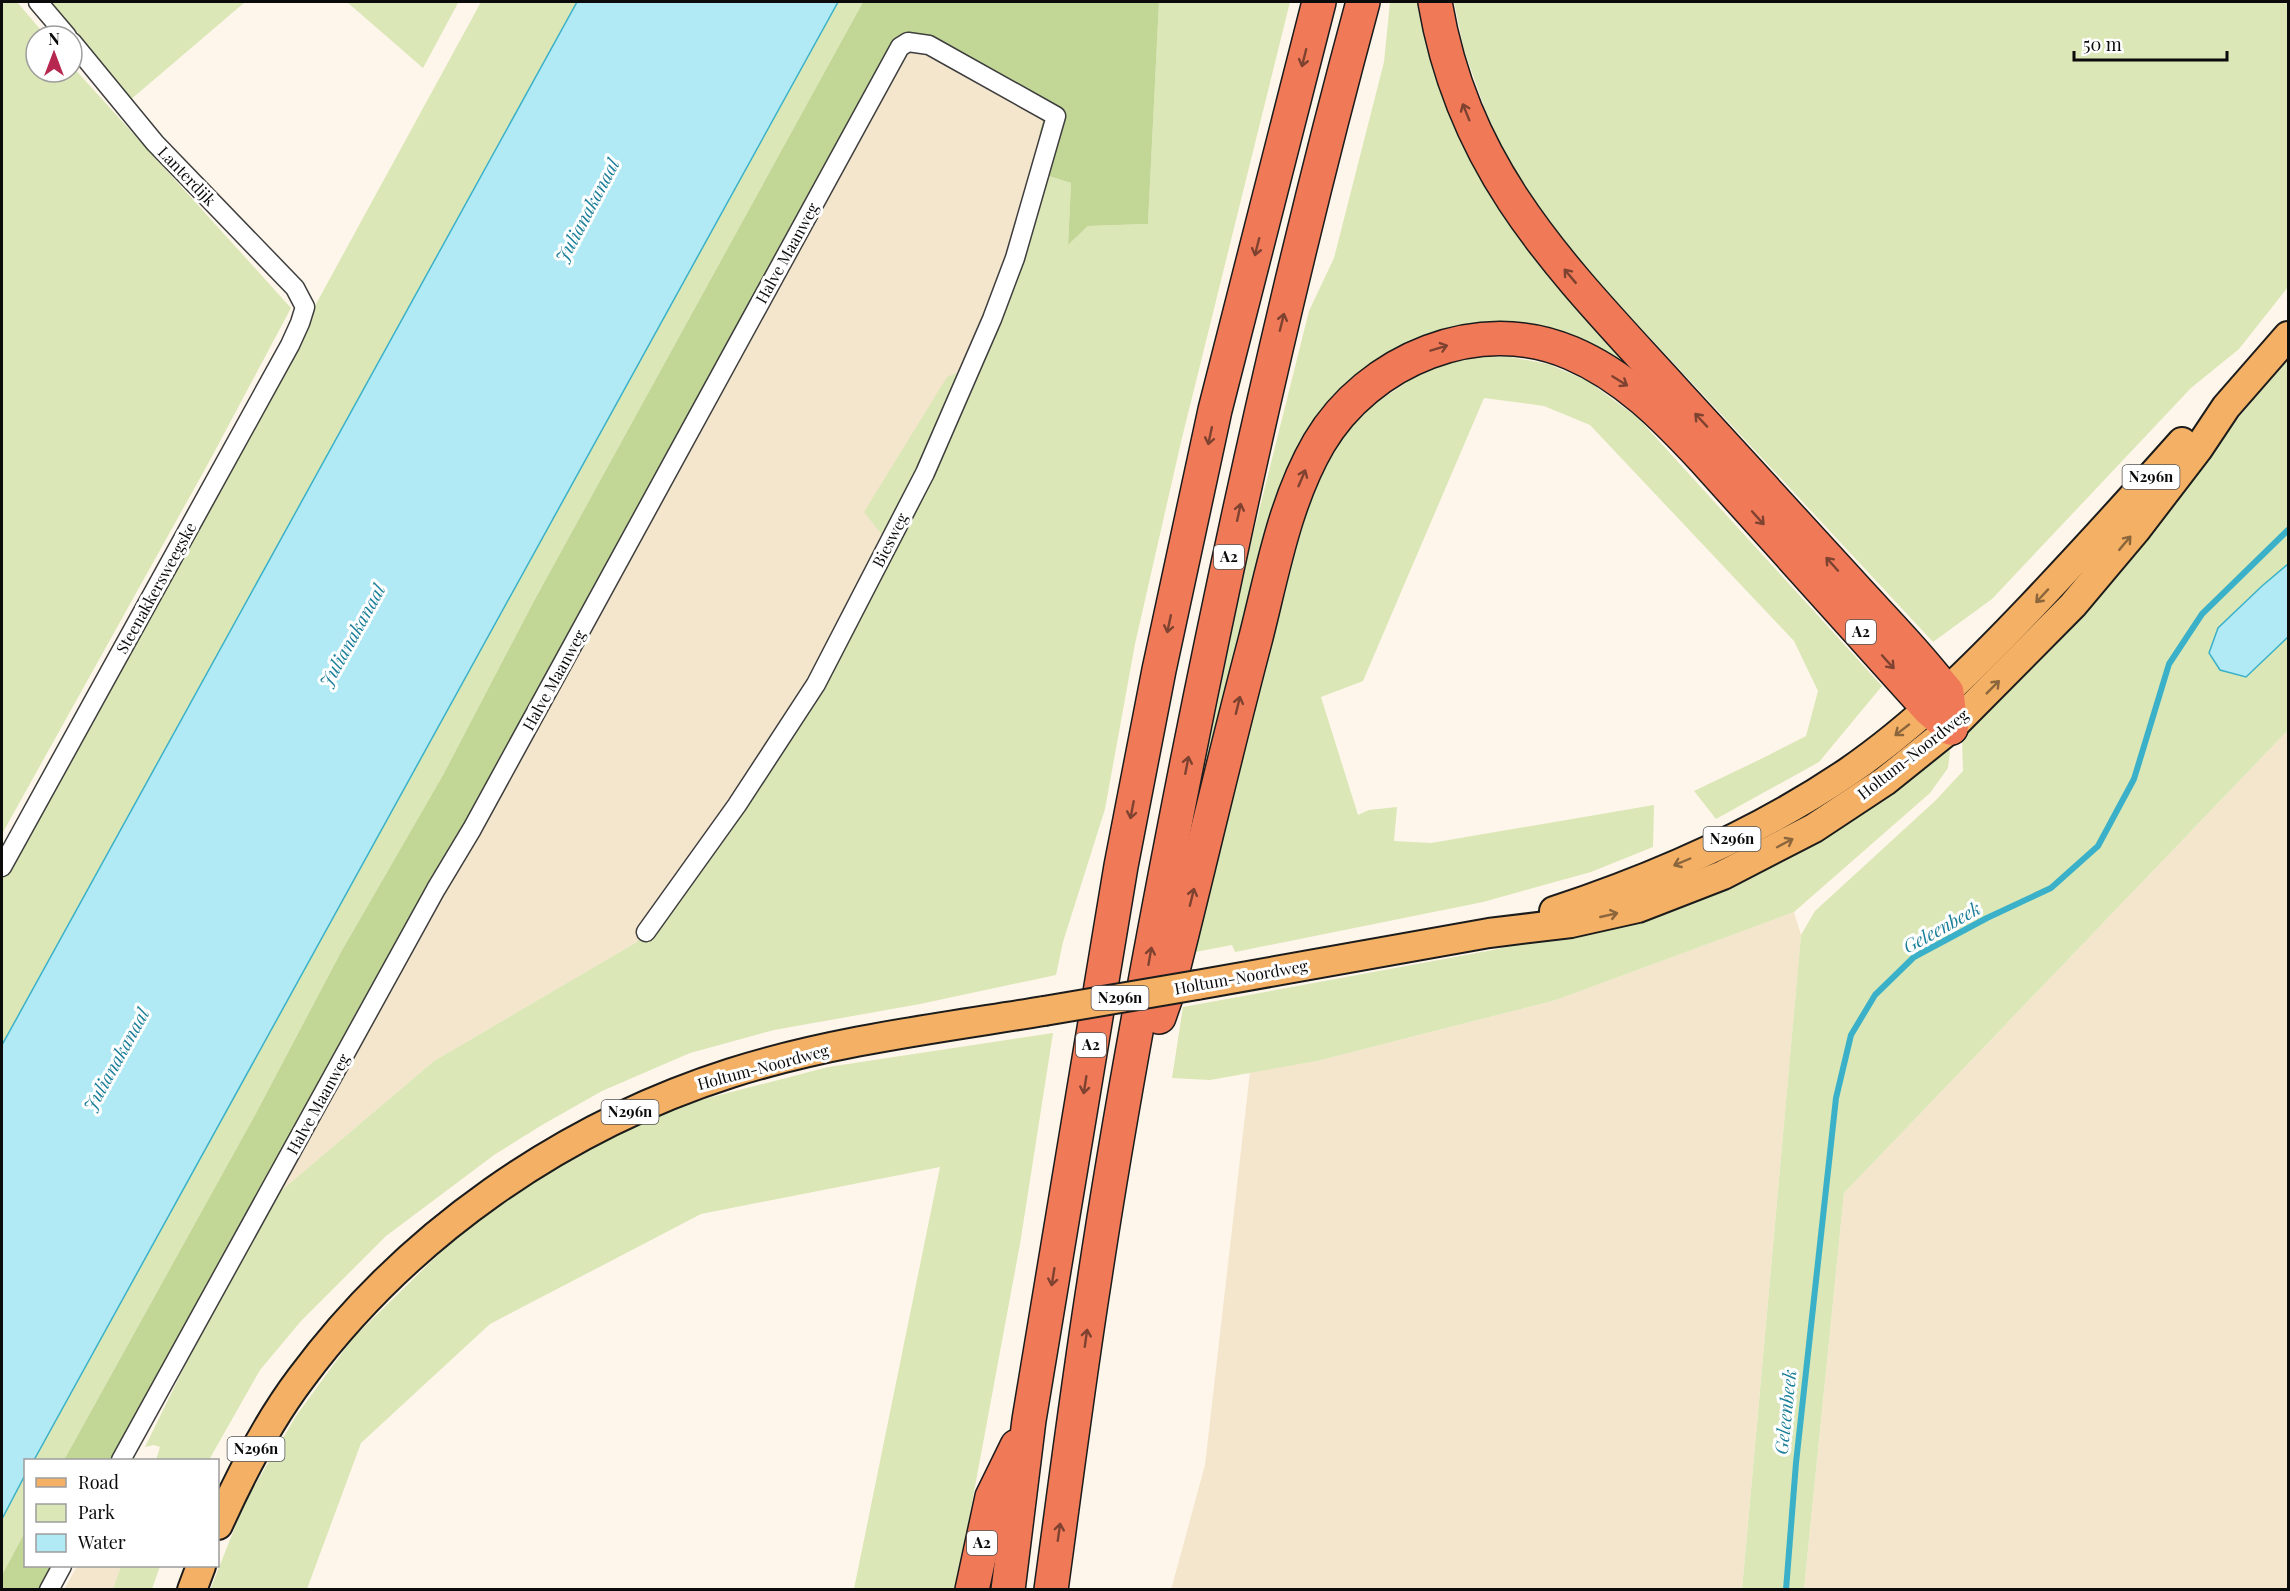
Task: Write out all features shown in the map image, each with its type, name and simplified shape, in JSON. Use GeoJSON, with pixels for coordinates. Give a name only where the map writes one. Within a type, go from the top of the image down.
{"type":"FeatureCollection","features":[{"type":"Feature","properties":{"kind":"highway","name":"A2"},"geometry":{"type":"LineString","coordinates":[[1008,1590],[1029,1420],[1121,866],[1215,410],[1319,2]]}},
{"type":"Feature","properties":{"kind":"highway","name":"A2"},"geometry":{"type":"LineString","coordinates":[[1051,1590],[1094,1283],[1166,868],[1255,439],[1331,123],[1363,2]]}},
{"type":"Feature","properties":{"kind":"highway","name":"A2"},"geometry":{"type":"LineString","coordinates":[[1436,2],[1447,57],[1469,120],[1499,178],[1533,230],[1590,299],[1915,654],[1942,709]]}},
{"type":"Feature","properties":{"kind":"highway","name":"A2"},"geometry":{"type":"LineString","coordinates":[[1122,1117],[1167,994],[1275,560],[1299,484],[1319,443],[1344,409],[1373,382],[1405,362],[1439,348],[1459,343],[1500,339],[1523,341],[1569,352],[1628,385],[1676,428],[1942,709]]}},
{"type":"Feature","properties":{"kind":"highway","name":"A2"},"geometry":{"type":"LineString","coordinates":[[972,1590],[992,1497],[1029,1420]]}},
{"type":"Feature","properties":{"kind":"main road","name":"Holtum-Noordweg"},"geometry":{"type":"LineString","coordinates":[[219,1523],[238,1480],[301,1377],[372,1294],[446,1228],[498,1188],[544,1158],[650,1102],[733,1072],[864,1041],[1489,933],[1572,923],[1638,908],[1723,875],[1814,828],[1885,781],[1942,709],[2073,605],[2136,530],[2198,449],[2226,407],[2289,336]]}},
{"type":"Feature","properties":{"kind":"main road"},"geometry":{"type":"LineString","coordinates":[[192,1590],[201,1567]]}},
{"type":"Feature","properties":{"kind":"street"},"geometry":{"type":"LineString","coordinates":[[38,2],[57,24]]}},
{"type":"Feature","properties":{"kind":"street","name":"Halve Maanweg"},"geometry":{"type":"LineString","coordinates":[[122,1459],[436,889],[478,819],[900,47],[908,42],[929,45],[1053,112]]}},
{"type":"Feature","properties":{"kind":"street","name":"Lanterdijk"},"geometry":{"type":"LineString","coordinates":[[84,57],[155,143],[295,288],[305,307]]}},
{"type":"Feature","properties":{"kind":"street","name":"Biesweg"},"geometry":{"type":"LineString","coordinates":[[646,932],[737,805],[816,684],[925,473],[993,319],[1015,258],[1053,134],[1056,116],[1053,112]]}},
{"type":"Feature","properties":{"kind":"street","name":"Steenakkersweegske"},"geometry":{"type":"LineString","coordinates":[[2,867],[290,345],[305,307]]}},
{"type":"Feature","properties":{"kind":"street"},"geometry":{"type":"LineString","coordinates":[[49,1590],[61,1567]]}},
{"type":"Feature","properties":{"kind":"shaded area"},"geometry":{"type":"Polygon","coordinates":[[[902,39],[1046,111],[1036,172],[991,308],[883,536],[844,628],[719,823],[637,942],[434,1061],[263,1206],[902,39]]]}},
{"type":"Feature","properties":{"kind":"shaded area"},"geometry":{"type":"Polygon","coordinates":[[[2288,730],[2288,1589],[1804,1590],[1844,1193],[2288,730]]]}},
{"type":"Feature","properties":{"kind":"shaded area"},"geometry":{"type":"Polygon","coordinates":[[[1794,912],[1801,935],[1742,1589],[1171,1590],[1205,1465],[1250,1072],[1317,1061],[1556,1000],[1794,912]]]}},
{"type":"Feature","properties":{"kind":"shaded area"},"geometry":{"type":"Polygon","coordinates":[[[76,1567],[121,1567],[113,1589],[64,1590],[76,1567]]]}},
{"type":"Feature","properties":{"kind":"green space"},"geometry":{"type":"Polygon","coordinates":[[[2,2],[17,2],[36,24],[24,24],[24,84],[84,84],[84,79],[291,308],[209,462],[2,834],[2,2]]]}},
{"type":"Feature","properties":{"kind":"green space"},"geometry":{"type":"Polygon","coordinates":[[[42,2],[245,2],[129,101],[84,50],[84,24],[61,24],[42,2]]]}},
{"type":"Feature","properties":{"kind":"green space"},"geometry":{"type":"Polygon","coordinates":[[[347,2],[457,2],[458,3],[423,68],[347,2]]]}},
{"type":"Feature","properties":{"kind":"green space"},"geometry":{"type":"Polygon","coordinates":[[[481,2],[577,2],[2,1045],[2,872],[481,2]]]}},
{"type":"Feature","properties":{"kind":"green space"},"geometry":{"type":"Polygon","coordinates":[[[838,2],[863,2],[535,599],[443,775],[341,952],[255,1115],[65,1459],[35,1459],[838,2]]]}},
{"type":"Feature","properties":{"kind":"green space"},"geometry":{"type":"Polygon","coordinates":[[[863,2],[1159,2],[1148,224],[1088,226],[1068,245],[1071,183],[1036,172],[1040,131],[1046,111],[905,39],[114,1459],[65,1459],[255,1115],[341,952],[443,775],[535,599],[863,2]]]}},
{"type":"Feature","properties":{"kind":"green space"},"geometry":{"type":"Polygon","coordinates":[[[1159,2],[1290,2],[1181,442],[1135,644],[1105,809],[1063,942],[1056,975],[920,1004],[774,1030],[690,1053],[602,1091],[494,1155],[386,1236],[301,1321],[260,1370],[210,1459],[156,1459],[160,1447],[154,1445],[145,1447],[263,1206],[434,1061],[637,942],[799,706],[883,536],[864,512],[947,377],[966,369],[991,308],[1036,172],[1071,183],[1068,245],[1088,226],[1148,224],[1159,2]]]}},
{"type":"Feature","properties":{"kind":"green space"},"geometry":{"type":"Polygon","coordinates":[[[1390,2],[1428,2],[1444,70],[1685,431],[1517,334],[1339,402],[1189,845],[1244,571],[1309,311],[1334,258],[1384,62],[1390,2]]]}},
{"type":"Feature","properties":{"kind":"green space"},"geometry":{"type":"Polygon","coordinates":[[[1454,2],[2288,2],[2288,287],[2239,349],[2191,388],[1992,599],[1933,642],[1587,270],[1514,175],[1485,109],[1464,50],[1454,2]]]}},
{"type":"Feature","properties":{"kind":"green space"},"geometry":{"type":"Polygon","coordinates":[[[1478,357],[1510,357],[1548,364],[1588,381],[1638,418],[1882,686],[1819,762],[1716,819],[1694,791],[1806,736],[1818,691],[1794,641],[1590,425],[1544,406],[1484,398],[1363,681],[1321,697],[1358,815],[1369,810],[1397,807],[1394,841],[1431,843],[1654,805],[1653,847],[1591,872],[1483,902],[1235,952],[1232,945],[1195,952],[1269,601],[1323,471],[1341,439],[1365,410],[1415,377],[1446,364],[1478,357]]]}},
{"type":"Feature","properties":{"kind":"green space"},"geometry":{"type":"Polygon","coordinates":[[[2288,357],[2288,564],[2218,628],[2246,677],[2288,637],[2288,730],[1844,1193],[1804,1589],[1742,1590],[1801,935],[1815,911],[1935,801],[1963,771],[1962,737],[2202,462],[2288,357]]]}},
{"type":"Feature","properties":{"kind":"green space"},"geometry":{"type":"Polygon","coordinates":[[[1944,747],[1950,751],[1948,768],[1930,793],[1794,912],[1556,1000],[1317,1061],[1210,1080],[1172,1078],[1183,1007],[1493,950],[1646,915],[1944,747]]]}},
{"type":"Feature","properties":{"kind":"green space"},"geometry":{"type":"Polygon","coordinates":[[[1053,1033],[1020,1244],[956,1589],[854,1589],[940,1167],[701,1214],[490,1324],[361,1443],[307,1589],[210,1590],[245,1502],[296,1416],[353,1338],[443,1250],[503,1200],[569,1157],[635,1124],[697,1101],[828,1067],[1053,1033]]]}},
{"type":"Feature","properties":{"kind":"green space"},"geometry":{"type":"Polygon","coordinates":[[[24,1477],[24,1534],[2,1575],[2,1519],[24,1477]]]}},
{"type":"Feature","properties":{"kind":"green space"},"geometry":{"type":"Polygon","coordinates":[[[24,1534],[24,1567],[55,1567],[43,1589],[2,1590],[2,1575],[24,1534]]]}},
{"type":"Feature","properties":{"kind":"green space"},"geometry":{"type":"Polygon","coordinates":[[[121,1567],[160,1567],[152,1589],[113,1589],[121,1567]]]}},
{"type":"Feature","properties":{"kind":"water","name":"Julianakanaal"},"geometry":{"type":"Polygon","coordinates":[[[577,2],[838,2],[35,1459],[24,1459],[24,1477],[2,1519],[2,1045],[577,2]]]}},
{"type":"Feature","properties":{"kind":"water"},"geometry":{"type":"Polygon","coordinates":[[[2288,564],[2288,637],[2246,677],[2220,670],[2209,653],[2218,628],[2288,564]]]}},
{"type":"Feature","properties":{"kind":"waterway","name":"Geleenbeek"},"geometry":{"type":"LineString","coordinates":[[1786,1590],[1796,1463],[1836,1098],[1851,1035],[1875,995],[1914,957],[1987,918],[2051,888],[2098,846],[2134,779],[2169,664],[2202,614],[2288,530]]}}]}
